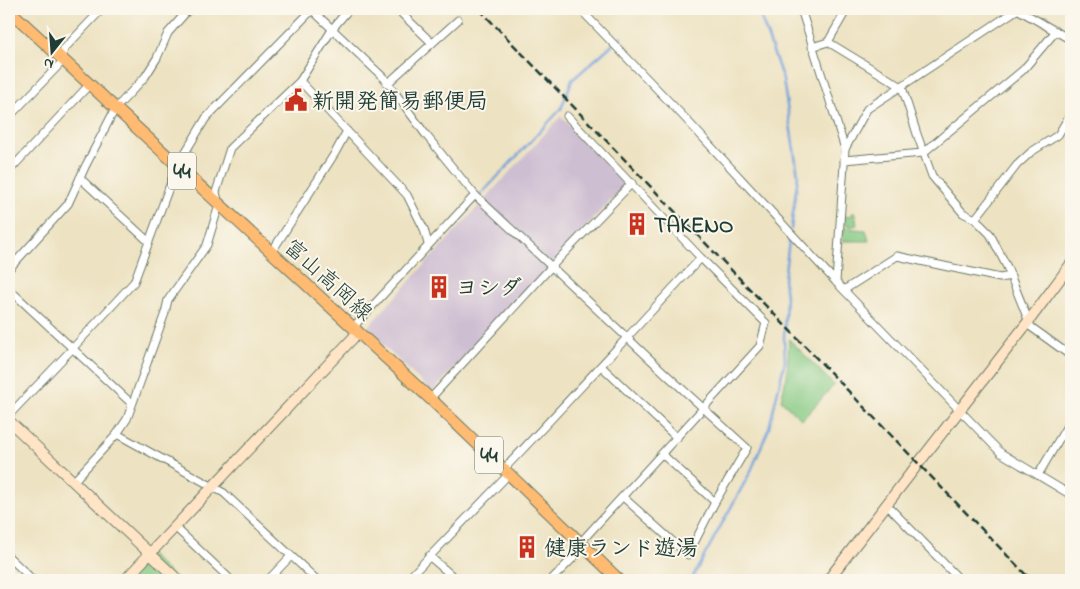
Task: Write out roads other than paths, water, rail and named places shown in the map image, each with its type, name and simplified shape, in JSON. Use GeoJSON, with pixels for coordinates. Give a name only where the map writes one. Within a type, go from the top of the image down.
{"type":"FeatureCollection","features":[{"type":"Feature","properties":{"kind":"main road","name":"富山高岡線"},"geometry":{"type":"LineString","coordinates":[[9,10],[115,110],[430,399],[619,580]]}},
{"type":"Feature","properties":{"kind":"street"},"geometry":{"type":"LineString","coordinates":[[9,117],[61,63],[64,49],[102,9]]}},
{"type":"Feature","properties":{"kind":"street"},"geometry":{"type":"LineString","coordinates":[[9,269],[68,204],[115,110],[145,78],[157,58],[168,33],[189,9]]}},
{"type":"Feature","properties":{"kind":"street"},"geometry":{"type":"LineString","coordinates":[[9,415],[134,282],[177,166],[206,118],[311,9],[385,79],[475,195],[747,448],[715,502],[688,555],[623,497]]}},
{"type":"Feature","properties":{"kind":"street"},"geometry":{"type":"LineString","coordinates":[[73,482],[117,434],[127,419],[168,300],[207,245],[219,205],[216,192],[230,148],[300,80],[333,28],[349,9]]}},
{"type":"Feature","properties":{"kind":"street"},"geometry":{"type":"LineString","coordinates":[[397,9],[432,43]]}},
{"type":"Feature","properties":{"kind":"street"},"geometry":{"type":"LineString","coordinates":[[580,9],[683,116],[836,282],[1002,453],[1071,495]]}},
{"type":"Feature","properties":{"kind":"street"},"geometry":{"type":"LineString","coordinates":[[801,9],[845,149],[836,282]]}},
{"type":"Feature","properties":{"kind":"street"},"geometry":{"type":"LineString","coordinates":[[812,47],[828,42],[847,9]]}},
{"type":"Feature","properties":{"kind":"street"},"geometry":{"type":"LineString","coordinates":[[845,149],[867,109],[1017,9],[1071,40]]}},
{"type":"Feature","properties":{"kind":"street"},"geometry":{"type":"LineString","coordinates":[[387,84],[458,20]]}},
{"type":"Feature","properties":{"kind":"street"},"geometry":{"type":"LineString","coordinates":[[844,160],[923,153],[1023,70],[1056,31]]}},
{"type":"Feature","properties":{"kind":"street"},"geometry":{"type":"LineString","coordinates":[[828,42],[902,87],[932,176],[948,198],[963,214],[975,219],[990,234],[1011,276],[1031,327],[1071,356]]}},
{"type":"Feature","properties":{"kind":"street"},"geometry":{"type":"LineString","coordinates":[[300,80],[407,195],[424,229],[428,244]]}},
{"type":"Feature","properties":{"kind":"street"},"geometry":{"type":"LineString","coordinates":[[9,171],[89,85]]}},
{"type":"Feature","properties":{"kind":"street"},"geometry":{"type":"LineString","coordinates":[[975,219],[1017,165],[1031,152],[1058,135],[1071,113]]}},
{"type":"Feature","properties":{"kind":"street"},"geometry":{"type":"LineString","coordinates":[[551,580],[623,497],[760,346],[766,323],[701,258],[567,116]]}},
{"type":"Feature","properties":{"kind":"street"},"geometry":{"type":"LineString","coordinates":[[271,253],[347,131]]}},
{"type":"Feature","properties":{"kind":"street"},"geometry":{"type":"LineString","coordinates":[[80,178],[148,241]]}},
{"type":"Feature","properties":{"kind":"street"},"geometry":{"type":"LineString","coordinates":[[430,399],[551,267],[632,184]]}},
{"type":"Feature","properties":{"kind":"street"},"geometry":{"type":"LineString","coordinates":[[126,580],[353,338],[357,331],[356,324],[475,195]]}},
{"type":"Feature","properties":{"kind":"street"},"geometry":{"type":"LineString","coordinates":[[844,290],[897,256],[1000,278],[1011,276]]}},
{"type":"Feature","properties":{"kind":"street"},"geometry":{"type":"LineString","coordinates":[[408,580],[626,337],[701,258]]}},
{"type":"Feature","properties":{"kind":"street"},"geometry":{"type":"LineString","coordinates":[[828,580],[1071,264]]}},
{"type":"Feature","properties":{"kind":"street"},"geometry":{"type":"LineString","coordinates":[[9,289],[132,404]]}},
{"type":"Feature","properties":{"kind":"street"},"geometry":{"type":"LineString","coordinates":[[601,366],[677,438]]}},
{"type":"Feature","properties":{"kind":"street"},"geometry":{"type":"LineString","coordinates":[[1038,475],[1071,419]]}},
{"type":"Feature","properties":{"kind":"street"},"geometry":{"type":"LineString","coordinates":[[9,421],[178,580]]}},
{"type":"Feature","properties":{"kind":"street"},"geometry":{"type":"LineString","coordinates":[[117,434],[224,493],[318,580]]}},
{"type":"Feature","properties":{"kind":"street"},"geometry":{"type":"LineString","coordinates":[[662,454],[715,502]]}},
{"type":"Feature","properties":{"kind":"street"},"geometry":{"type":"LineString","coordinates":[[886,504],[960,580]]}},
{"type":"Feature","properties":{"kind":"street"},"geometry":{"type":"LineString","coordinates":[[176,528],[232,580]]}},
{"type":"Feature","properties":{"kind":"street"},"geometry":{"type":"LineString","coordinates":[[268,580],[291,556]]}},
{"type":"Feature","properties":{"kind":"street"},"geometry":{"type":"LineString","coordinates":[[429,556],[457,580]]}},
{"type":"Feature","properties":{"kind":"street"},"geometry":{"type":"LineString","coordinates":[[9,557],[33,580]]}},
{"type":"Feature","properties":{"kind":"street"},"geometry":{"type":"LineString","coordinates":[[948,580],[954,574]]}},
{"type":"Feature","properties":{"kind":"waterway"},"geometry":{"type":"LineString","coordinates":[[758,9],[783,80],[798,175],[791,229]]}},
{"type":"Feature","properties":{"kind":"waterway"},"geometry":{"type":"LineString","coordinates":[[411,269],[561,109],[572,80],[621,37]]}},
{"type":"Feature","properties":{"kind":"waterway"},"geometry":{"type":"LineString","coordinates":[[691,580],[751,471],[769,428],[785,361],[786,297],[784,279],[790,234]]}},
{"type":"Feature","properties":{"kind":"railway"},"geometry":{"type":"LineString","coordinates":[[479,9],[1031,580]]}},
{"type":"Feature","properties":{"kind":"place","name":"新開発簡易郵便局"},"geometry":{"type":"Point","coordinates":[296,100]}},
{"type":"Feature","properties":{"kind":"place","name":"TAKENO"},"geometry":{"type":"Point","coordinates":[637,224]}},
{"type":"Feature","properties":{"kind":"place","name":"ヨシダ"},"geometry":{"type":"Point","coordinates":[439,287]}},
{"type":"Feature","properties":{"kind":"place","name":"健康ランド遊湯"},"geometry":{"type":"Point","coordinates":[527,547]}}]}
